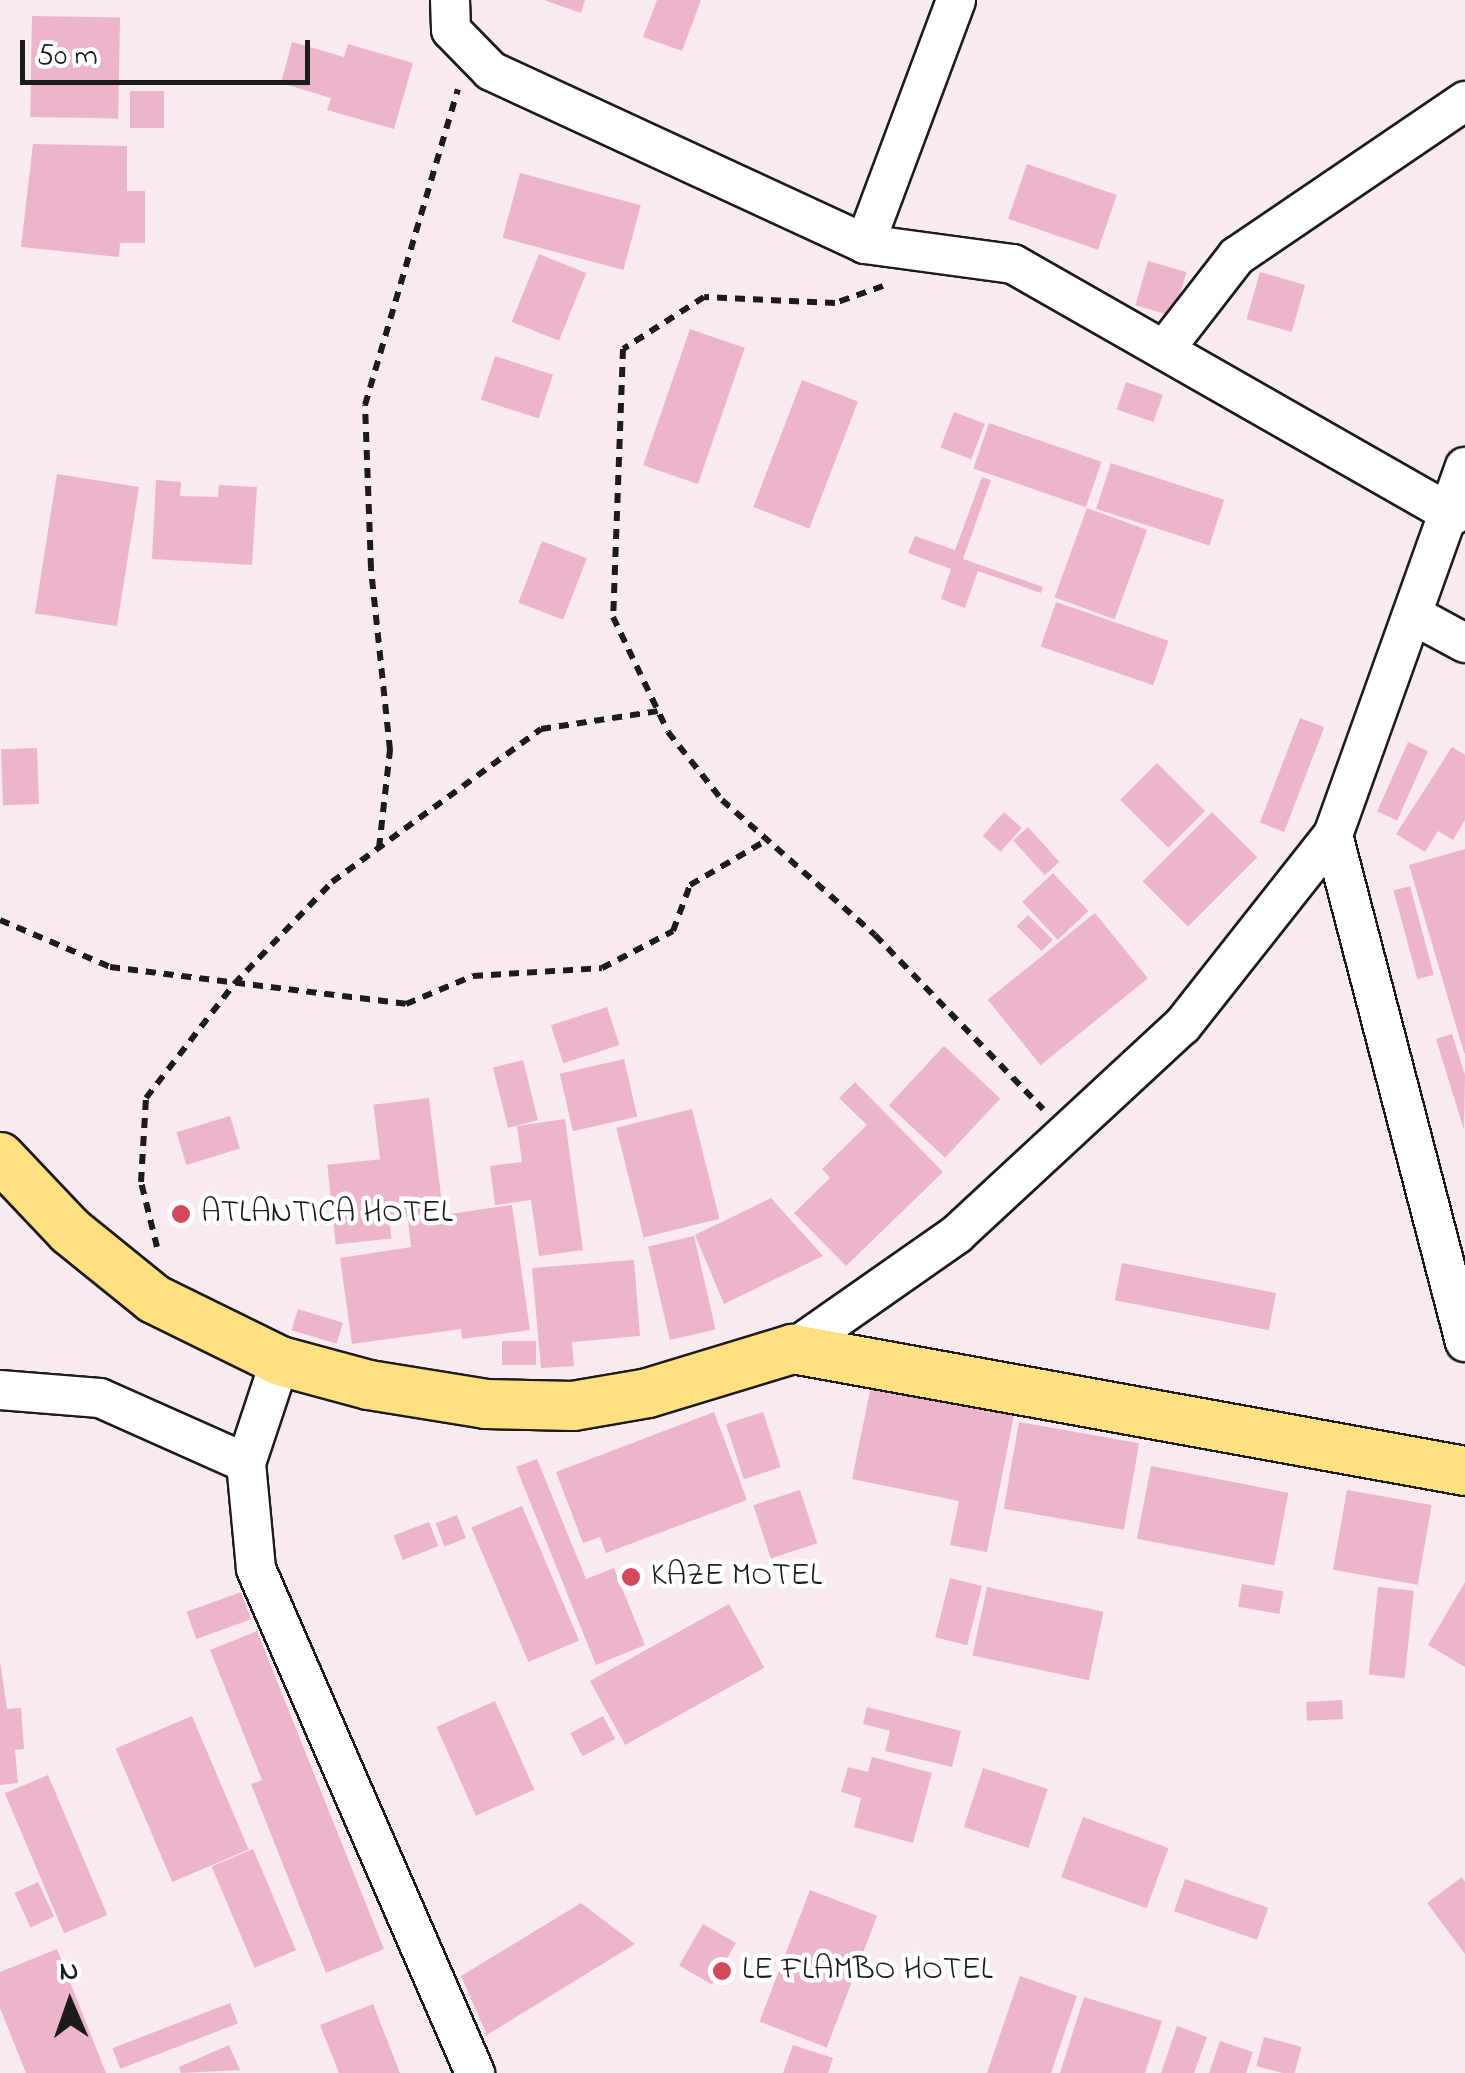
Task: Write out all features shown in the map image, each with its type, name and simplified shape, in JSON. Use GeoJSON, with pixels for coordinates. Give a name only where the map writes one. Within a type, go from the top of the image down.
{"type":"FeatureCollection","features":[{"type":"Feature","properties":{"kind":"main road"},"geometry":{"type":"LineString","coordinates":[[0,1157],[70,1231],[172,1308],[280,1361],[486,1404],[573,1406],[648,1393],[793,1349],[1465,1471]]}},
{"type":"Feature","properties":{"kind":"street"},"geometry":{"type":"LineString","coordinates":[[450,0],[451,30],[491,72],[865,244],[1014,264],[1453,515]]}},
{"type":"Feature","properties":{"kind":"street"},"geometry":{"type":"LineString","coordinates":[[865,244],[956,0]]}},
{"type":"Feature","properties":{"kind":"street"},"geometry":{"type":"LineString","coordinates":[[1164,350],[1237,256],[1465,101]]}},
{"type":"Feature","properties":{"kind":"street"},"geometry":{"type":"LineString","coordinates":[[793,1349],[956,1234],[1182,1026],[1333,835],[1453,515],[1465,467]]}},
{"type":"Feature","properties":{"kind":"street"},"geometry":{"type":"LineString","coordinates":[[1415,616],[1465,643]]}},
{"type":"Feature","properties":{"kind":"street"},"geometry":{"type":"LineString","coordinates":[[1333,835],[1465,1342]]}},
{"type":"Feature","properties":{"kind":"street"},"geometry":{"type":"LineString","coordinates":[[280,1361],[246,1463],[256,1570],[476,2073]]}},
{"type":"Feature","properties":{"kind":"street"},"geometry":{"type":"LineString","coordinates":[[0,1390],[100,1398],[246,1463]]}},
{"type":"Feature","properties":{"kind":"path"},"geometry":{"type":"LineString","coordinates":[[379,848],[390,750],[365,404],[470,49]]}},
{"type":"Feature","properties":{"kind":"path"},"geometry":{"type":"LineString","coordinates":[[902,280],[835,303],[704,296],[622,350],[613,617],[658,712],[722,800],[876,935],[1067,1133]]}},
{"type":"Feature","properties":{"kind":"path"},"geometry":{"type":"LineString","coordinates":[[172,1308],[141,1182],[146,1098],[234,984],[332,882],[541,729],[658,712]]}},
{"type":"Feature","properties":{"kind":"path"},"geometry":{"type":"LineString","coordinates":[[0,920],[110,967],[406,1004],[473,976],[602,968],[672,931],[690,885],[767,840]]}},
{"type":"Feature","properties":{"kind":"building"},"geometry":{"type":"Polygon","coordinates":[[[544,0],[585,0],[581,13],[544,0]]]}},
{"type":"Feature","properties":{"kind":"building"},"geometry":{"type":"Polygon","coordinates":[[[657,0],[701,0],[682,51],[643,37],[657,0]]]}},
{"type":"Feature","properties":{"kind":"building"},"geometry":{"type":"Polygon","coordinates":[[[32,16],[120,18],[118,119],[30,117],[32,16]]]}},
{"type":"Feature","properties":{"kind":"building"},"geometry":{"type":"Polygon","coordinates":[[[292,42],[344,57],[348,44],[413,63],[394,129],[327,110],[331,98],[281,83],[292,42]]]}},
{"type":"Feature","properties":{"kind":"building"},"geometry":{"type":"Polygon","coordinates":[[[130,91],[164,91],[164,128],[130,128],[130,91]]]}},
{"type":"Feature","properties":{"kind":"building"},"geometry":{"type":"Polygon","coordinates":[[[33,144],[127,146],[127,191],[145,191],[145,243],[120,243],[119,257],[21,247],[33,144]]]}},
{"type":"Feature","properties":{"kind":"building"},"geometry":{"type":"Polygon","coordinates":[[[1027,164],[1117,195],[1098,250],[1008,219],[1027,164]]]}},
{"type":"Feature","properties":{"kind":"building"},"geometry":{"type":"Polygon","coordinates":[[[520,173],[641,205],[623,270],[503,238],[520,173]]]}},
{"type":"Feature","properties":{"kind":"building"},"geometry":{"type":"Polygon","coordinates":[[[539,254],[586,273],[559,341],[512,322],[539,254]]]}},
{"type":"Feature","properties":{"kind":"building"},"geometry":{"type":"Polygon","coordinates":[[[1148,261],[1186,272],[1174,316],[1135,305],[1148,261]]]}},
{"type":"Feature","properties":{"kind":"building"},"geometry":{"type":"Polygon","coordinates":[[[1260,272],[1305,285],[1292,332],[1246,319],[1260,272]]]}},
{"type":"Feature","properties":{"kind":"building"},"geometry":{"type":"Polygon","coordinates":[[[690,329],[745,348],[698,484],[643,465],[690,329]]]}},
{"type":"Feature","properties":{"kind":"building"},"geometry":{"type":"Polygon","coordinates":[[[495,356],[553,375],[539,419],[481,400],[495,356]]]}},
{"type":"Feature","properties":{"kind":"building"},"geometry":{"type":"Polygon","coordinates":[[[802,380],[858,402],[809,528],[753,507],[802,380]]]}},
{"type":"Feature","properties":{"kind":"building"},"geometry":{"type":"Polygon","coordinates":[[[1126,382],[1163,395],[1153,422],[1117,409],[1126,382]]]}},
{"type":"Feature","properties":{"kind":"building"},"geometry":{"type":"Polygon","coordinates":[[[954,412],[985,424],[971,459],[940,447],[954,412]]]}},
{"type":"Feature","properties":{"kind":"building"},"geometry":{"type":"Polygon","coordinates":[[[989,423],[1102,462],[1086,507],[973,468],[989,423]]]}},
{"type":"Feature","properties":{"kind":"building"},"geometry":{"type":"Polygon","coordinates":[[[1111,463],[1224,500],[1209,545],[1096,509],[1111,463]]]}},
{"type":"Feature","properties":{"kind":"building"},"geometry":{"type":"Polygon","coordinates":[[[57,474],[139,487],[117,626],[35,613],[57,474]]]}},
{"type":"Feature","properties":{"kind":"building"},"geometry":{"type":"Polygon","coordinates":[[[982,477],[991,480],[963,559],[1043,587],[1041,593],[978,571],[965,608],[941,599],[951,569],[908,553],[915,536],[955,550],[982,477]]]}},
{"type":"Feature","properties":{"kind":"building"},"geometry":{"type":"Polygon","coordinates":[[[156,480],[181,482],[180,496],[218,497],[219,485],[257,487],[252,565],[152,559],[156,480]]]}},
{"type":"Feature","properties":{"kind":"building"},"geometry":{"type":"Polygon","coordinates":[[[1087,508],[1147,530],[1115,619],[1055,597],[1087,508]]]}},
{"type":"Feature","properties":{"kind":"building"},"geometry":{"type":"Polygon","coordinates":[[[542,541],[587,558],[563,620],[518,603],[542,541]]]}},
{"type":"Feature","properties":{"kind":"building"},"geometry":{"type":"Polygon","coordinates":[[[1056,602],[1169,641],[1153,685],[1041,646],[1056,602]]]}},
{"type":"Feature","properties":{"kind":"building"},"geometry":{"type":"Polygon","coordinates":[[[1300,718],[1324,727],[1284,832],[1260,823],[1300,718]]]}},
{"type":"Feature","properties":{"kind":"building"},"geometry":{"type":"Polygon","coordinates":[[[1408,742],[1428,751],[1397,820],[1377,811],[1408,742]]]}},
{"type":"Feature","properties":{"kind":"building"},"geometry":{"type":"Polygon","coordinates":[[[1452,747],[1465,755],[1465,820],[1453,840],[1438,831],[1425,852],[1396,834],[1452,747]]]}},
{"type":"Feature","properties":{"kind":"building"},"geometry":{"type":"Polygon","coordinates":[[[37,748],[39,804],[3,805],[1,749],[37,748]]]}},
{"type":"Feature","properties":{"kind":"building"},"geometry":{"type":"Polygon","coordinates":[[[1157,763],[1205,811],[1168,848],[1120,800],[1157,763]]]}},
{"type":"Feature","properties":{"kind":"building"},"geometry":{"type":"Polygon","coordinates":[[[1004,812],[1022,828],[1000,852],[983,836],[1004,812]]]}},
{"type":"Feature","properties":{"kind":"building"},"geometry":{"type":"Polygon","coordinates":[[[1212,812],[1257,857],[1188,927],[1143,881],[1212,812]]]}},
{"type":"Feature","properties":{"kind":"building"},"geometry":{"type":"Polygon","coordinates":[[[1028,827],[1059,862],[1045,875],[1013,840],[1028,827]]]}},
{"type":"Feature","properties":{"kind":"building"},"geometry":{"type":"Polygon","coordinates":[[[1465,849],[1465,1053],[1464,1053],[1409,865],[1465,849]]]}},
{"type":"Feature","properties":{"kind":"building"},"geometry":{"type":"Polygon","coordinates":[[[1053,873],[1088,911],[1058,940],[1022,902],[1053,873]]]}},
{"type":"Feature","properties":{"kind":"building"},"geometry":{"type":"Polygon","coordinates":[[[1410,886],[1434,975],[1417,979],[1394,890],[1410,886]]]}},
{"type":"Feature","properties":{"kind":"building"},"geometry":{"type":"Polygon","coordinates":[[[1095,913],[1148,978],[1041,1065],[988,1000],[1095,913]]]}},
{"type":"Feature","properties":{"kind":"building"},"geometry":{"type":"Polygon","coordinates":[[[1028,915],[1053,940],[1041,951],[1017,926],[1028,915]]]}},
{"type":"Feature","properties":{"kind":"building"},"geometry":{"type":"Polygon","coordinates":[[[607,1007],[619,1045],[563,1063],[551,1025],[607,1007]]]}},
{"type":"Feature","properties":{"kind":"building"},"geometry":{"type":"Polygon","coordinates":[[[1452,1034],[1465,1075],[1464,1130],[1436,1039],[1452,1034]]]}},
{"type":"Feature","properties":{"kind":"building"},"geometry":{"type":"Polygon","coordinates":[[[944,1046],[1000,1099],[945,1158],[889,1105],[944,1046]]]}},
{"type":"Feature","properties":{"kind":"building"},"geometry":{"type":"Polygon","coordinates":[[[624,1059],[637,1116],[573,1131],[560,1074],[624,1059]]]}},
{"type":"Feature","properties":{"kind":"building"},"geometry":{"type":"Polygon","coordinates":[[[523,1060],[538,1120],[508,1128],[493,1067],[523,1060]]]}},
{"type":"Feature","properties":{"kind":"building"},"geometry":{"type":"Polygon","coordinates":[[[855,1082],[943,1172],[846,1266],[794,1213],[830,1178],[822,1169],[867,1125],[839,1098],[855,1082]]]}},
{"type":"Feature","properties":{"kind":"building"},"geometry":{"type":"Polygon","coordinates":[[[429,1098],[443,1212],[387,1219],[373,1105],[429,1098]]]}},
{"type":"Feature","properties":{"kind":"building"},"geometry":{"type":"Polygon","coordinates":[[[692,1109],[719,1219],[644,1238],[616,1128],[692,1109]]]}},
{"type":"Feature","properties":{"kind":"building"},"geometry":{"type":"Polygon","coordinates":[[[230,1116],[240,1149],[186,1165],[176,1132],[230,1116]]]}},
{"type":"Feature","properties":{"kind":"building"},"geometry":{"type":"Polygon","coordinates":[[[565,1119],[583,1250],[539,1256],[531,1200],[495,1205],[490,1166],[522,1162],[517,1126],[565,1119]]]}},
{"type":"Feature","properties":{"kind":"building"},"geometry":{"type":"Polygon","coordinates":[[[383,1159],[391,1239],[336,1244],[327,1165],[383,1159]]]}},
{"type":"Feature","properties":{"kind":"building"},"geometry":{"type":"Polygon","coordinates":[[[771,1198],[823,1256],[724,1304],[695,1235],[771,1198]]]}},
{"type":"Feature","properties":{"kind":"building"},"geometry":{"type":"Polygon","coordinates":[[[512,1205],[530,1330],[462,1339],[461,1329],[352,1344],[340,1258],[411,1247],[408,1220],[512,1205]]]}},
{"type":"Feature","properties":{"kind":"building"},"geometry":{"type":"Polygon","coordinates":[[[694,1236],[716,1330],[670,1340],[648,1247],[694,1236]]]}},
{"type":"Feature","properties":{"kind":"building"},"geometry":{"type":"Polygon","coordinates":[[[634,1260],[640,1336],[572,1342],[574,1366],[541,1368],[532,1268],[634,1260]]]}},
{"type":"Feature","properties":{"kind":"building"},"geometry":{"type":"Polygon","coordinates":[[[1122,1263],[1276,1293],[1269,1330],[1115,1300],[1122,1263]]]}},
{"type":"Feature","properties":{"kind":"building"},"geometry":{"type":"Polygon","coordinates":[[[298,1309],[343,1323],[337,1344],[292,1330],[298,1309]]]}},
{"type":"Feature","properties":{"kind":"building"},"geometry":{"type":"Polygon","coordinates":[[[502,1341],[536,1341],[536,1365],[502,1365],[502,1341]]]}},
{"type":"Feature","properties":{"kind":"building"},"geometry":{"type":"Polygon","coordinates":[[[871,1386],[1014,1415],[987,1552],[950,1545],[959,1501],[852,1479],[871,1386]]]}},
{"type":"Feature","properties":{"kind":"building"},"geometry":{"type":"Polygon","coordinates":[[[714,1412],[747,1500],[606,1553],[600,1537],[583,1543],[556,1472],[714,1412]]]}},
{"type":"Feature","properties":{"kind":"building"},"geometry":{"type":"Polygon","coordinates":[[[763,1412],[781,1467],[744,1479],[726,1424],[763,1412]]]}},
{"type":"Feature","properties":{"kind":"building"},"geometry":{"type":"Polygon","coordinates":[[[1019,1422],[1139,1443],[1124,1530],[1004,1509],[1019,1422]]]}},
{"type":"Feature","properties":{"kind":"building"},"geometry":{"type":"Polygon","coordinates":[[[537,1459],[586,1579],[614,1568],[645,1645],[596,1665],[516,1467],[537,1459]]]}},
{"type":"Feature","properties":{"kind":"building"},"geometry":{"type":"Polygon","coordinates":[[[1151,1466],[1288,1493],[1274,1565],[1137,1539],[1151,1466]]]}},
{"type":"Feature","properties":{"kind":"building"},"geometry":{"type":"Polygon","coordinates":[[[800,1490],[817,1543],[771,1558],[753,1505],[800,1490]]]}},
{"type":"Feature","properties":{"kind":"building"},"geometry":{"type":"Polygon","coordinates":[[[1347,1490],[1432,1505],[1418,1585],[1333,1570],[1347,1490]]]}},
{"type":"Feature","properties":{"kind":"building"},"geometry":{"type":"Polygon","coordinates":[[[522,1506],[579,1640],[528,1662],[471,1527],[522,1506]]]}},
{"type":"Feature","properties":{"kind":"building"},"geometry":{"type":"Polygon","coordinates":[[[457,1515],[466,1538],[444,1547],[436,1523],[457,1515]]]}},
{"type":"Feature","properties":{"kind":"building"},"geometry":{"type":"Polygon","coordinates":[[[429,1522],[438,1546],[403,1560],[394,1536],[429,1522]]]}},
{"type":"Feature","properties":{"kind":"building"},"geometry":{"type":"Polygon","coordinates":[[[950,1578],[982,1586],[967,1645],[935,1637],[950,1578]]]}},
{"type":"Feature","properties":{"kind":"building"},"geometry":{"type":"Polygon","coordinates":[[[1465,1582],[1465,1667],[1428,1645],[1465,1582]]]}},
{"type":"Feature","properties":{"kind":"building"},"geometry":{"type":"Polygon","coordinates":[[[1242,1584],[1283,1591],[1279,1614],[1238,1607],[1242,1584]]]}},
{"type":"Feature","properties":{"kind":"building"},"geometry":{"type":"Polygon","coordinates":[[[987,1587],[1103,1612],[1089,1680],[972,1655],[987,1587]]]}},
{"type":"Feature","properties":{"kind":"building"},"geometry":{"type":"Polygon","coordinates":[[[1378,1587],[1414,1591],[1405,1678],[1369,1675],[1378,1587]]]}},
{"type":"Feature","properties":{"kind":"building"},"geometry":{"type":"Polygon","coordinates":[[[241,1592],[251,1619],[196,1639],[186,1612],[241,1592]]]}},
{"type":"Feature","properties":{"kind":"building"},"geometry":{"type":"Polygon","coordinates":[[[729,1604],[764,1668],[625,1745],[590,1681],[729,1604]]]}},
{"type":"Feature","properties":{"kind":"building"},"geometry":{"type":"Polygon","coordinates":[[[257,1631],[384,1949],[326,1973],[251,1784],[262,1780],[210,1650],[257,1631]]]}},
{"type":"Feature","properties":{"kind":"building"},"geometry":{"type":"Polygon","coordinates":[[[0,1661],[7,1709],[21,1708],[24,1749],[15,1750],[18,1783],[0,1785],[0,1661]]]}},
{"type":"Feature","properties":{"kind":"building"},"geometry":{"type":"Polygon","coordinates":[[[1342,1700],[1343,1719],[1307,1721],[1306,1702],[1342,1700]]]}},
{"type":"Feature","properties":{"kind":"building"},"geometry":{"type":"Polygon","coordinates":[[[495,1701],[534,1790],[476,1816],[437,1727],[495,1701]]]}},
{"type":"Feature","properties":{"kind":"building"},"geometry":{"type":"Polygon","coordinates":[[[867,1707],[961,1731],[952,1767],[885,1751],[890,1731],[863,1724],[867,1707]]]}},
{"type":"Feature","properties":{"kind":"building"},"geometry":{"type":"Polygon","coordinates":[[[192,1716],[249,1849],[172,1882],[116,1748],[192,1716]]]}},
{"type":"Feature","properties":{"kind":"building"},"geometry":{"type":"Polygon","coordinates":[[[603,1716],[615,1739],[583,1756],[570,1733],[603,1716]]]}},
{"type":"Feature","properties":{"kind":"building"},"geometry":{"type":"Polygon","coordinates":[[[872,1757],[932,1773],[913,1843],[854,1827],[861,1798],[841,1792],[848,1767],[868,1772],[872,1757]]]}},
{"type":"Feature","properties":{"kind":"building"},"geometry":{"type":"Polygon","coordinates":[[[983,1768],[1048,1789],[1029,1848],[964,1827],[983,1768]]]}},
{"type":"Feature","properties":{"kind":"building"},"geometry":{"type":"Polygon","coordinates":[[[48,1775],[107,1915],[64,1933],[5,1793],[48,1775]]]}},
{"type":"Feature","properties":{"kind":"building"},"geometry":{"type":"Polygon","coordinates":[[[1083,1817],[1169,1848],[1147,1908],[1061,1877],[1083,1817]]]}},
{"type":"Feature","properties":{"kind":"building"},"geometry":{"type":"Polygon","coordinates":[[[253,1849],[296,1950],[255,1968],[212,1867],[253,1849]]]}},
{"type":"Feature","properties":{"kind":"building"},"geometry":{"type":"Polygon","coordinates":[[[1462,1877],[1465,1882],[1465,1954],[1427,1903],[1462,1877]]]}},
{"type":"Feature","properties":{"kind":"building"},"geometry":{"type":"Polygon","coordinates":[[[1185,1879],[1268,1908],[1257,1940],[1174,1911],[1185,1879]]]}},
{"type":"Feature","properties":{"kind":"building"},"geometry":{"type":"Polygon","coordinates":[[[38,1882],[54,1916],[30,1927],[14,1893],[38,1882]]]}},
{"type":"Feature","properties":{"kind":"building"},"geometry":{"type":"Polygon","coordinates":[[[810,1890],[877,1916],[827,2047],[759,2022],[810,1890]]]}},
{"type":"Feature","properties":{"kind":"building"},"geometry":{"type":"Polygon","coordinates":[[[581,1903],[635,1944],[487,2035],[461,1976],[581,1903]]]}},
{"type":"Feature","properties":{"kind":"building"},"geometry":{"type":"Polygon","coordinates":[[[703,1924],[736,1943],[712,1985],[679,1966],[703,1924]]]}},
{"type":"Feature","properties":{"kind":"building"},"geometry":{"type":"Polygon","coordinates":[[[57,1949],[106,2073],[26,2073],[0,2008],[0,1972],[57,1949]]]}},
{"type":"Feature","properties":{"kind":"building"},"geometry":{"type":"Polygon","coordinates":[[[1020,1976],[1077,1996],[1051,2073],[987,2073],[1020,1976]]]}},
{"type":"Feature","properties":{"kind":"building"},"geometry":{"type":"Polygon","coordinates":[[[1084,1997],[1162,2021],[1145,2073],[1060,2073],[1084,1997]]]}},
{"type":"Feature","properties":{"kind":"building"},"geometry":{"type":"Polygon","coordinates":[[[230,2003],[238,2024],[120,2069],[112,2048],[230,2003]]]}},
{"type":"Feature","properties":{"kind":"building"},"geometry":{"type":"Polygon","coordinates":[[[373,2004],[400,2073],[339,2073],[320,2025],[373,2004]]]}},
{"type":"Feature","properties":{"kind":"building"},"geometry":{"type":"Polygon","coordinates":[[[1177,2026],[1207,2037],[1194,2073],[1161,2073],[1177,2026]]]}},
{"type":"Feature","properties":{"kind":"building"},"geometry":{"type":"Polygon","coordinates":[[[1264,2037],[1302,2047],[1295,2073],[1256,2066],[1264,2037]]]}},
{"type":"Feature","properties":{"kind":"building"},"geometry":{"type":"Polygon","coordinates":[[[1220,2041],[1253,2052],[1246,2073],[1209,2073],[1220,2041]]]}},
{"type":"Feature","properties":{"kind":"building"},"geometry":{"type":"Polygon","coordinates":[[[229,2045],[240,2070],[181,2073],[179,2067],[229,2045]]]}},
{"type":"Feature","properties":{"kind":"building"},"geometry":{"type":"Polygon","coordinates":[[[793,2045],[833,2058],[828,2073],[783,2073],[793,2045]]]}},
{"type":"Feature","properties":{"kind":"place","name":"ATLANTICA HOTEL"},"geometry":{"type":"Point","coordinates":[181,1214]}},
{"type":"Feature","properties":{"kind":"place","name":"KAZE MOTEL"},"geometry":{"type":"Point","coordinates":[631,1577]}},
{"type":"Feature","properties":{"kind":"place","name":"LE FLAMBO HOTEL"},"geometry":{"type":"Point","coordinates":[722,1971]}}]}
